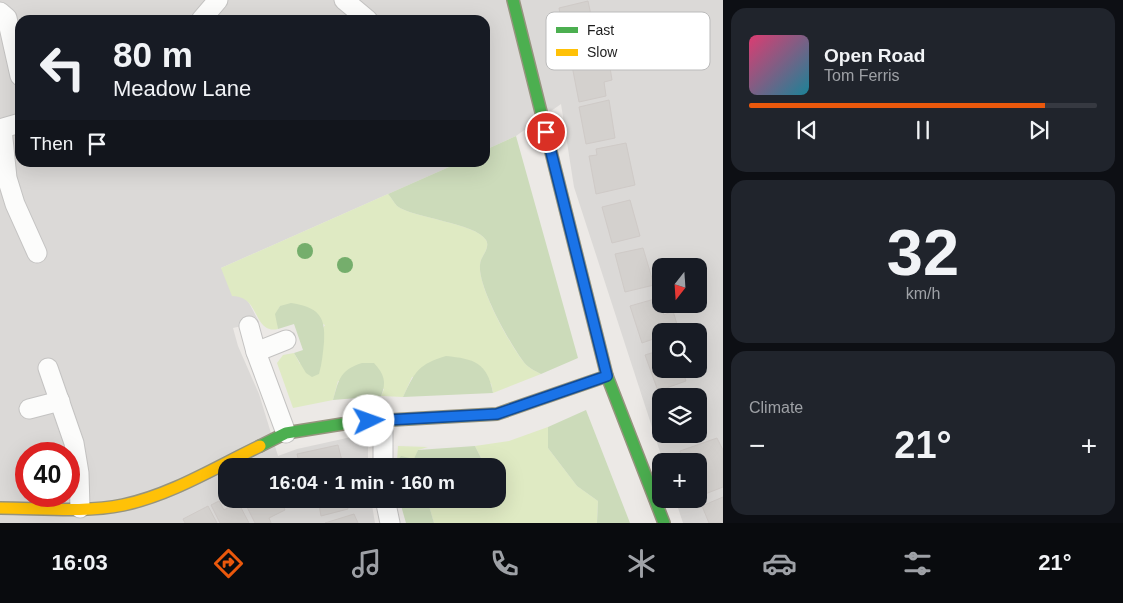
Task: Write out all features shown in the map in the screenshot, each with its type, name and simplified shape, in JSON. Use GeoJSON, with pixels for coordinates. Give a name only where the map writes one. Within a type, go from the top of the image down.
{"type":"FeatureCollection","features":[{"type":"Feature","properties":{"kind":"street"},"geometry":{"type":"LineString","coordinates":[[205,15],[218,0]]}},
{"type":"Feature","properties":{"kind":"street"},"geometry":{"type":"LineString","coordinates":[[344,0],[362,15]]}},
{"type":"Feature","properties":{"kind":"street"},"geometry":{"type":"LineString","coordinates":[[513,0],[607,376],[664,523]]}},
{"type":"Feature","properties":{"kind":"street"},"geometry":{"type":"LineString","coordinates":[[0,12],[7,18],[15,54]]}},
{"type":"Feature","properties":{"kind":"street"},"geometry":{"type":"LineString","coordinates":[[15,125],[1,129],[7,178],[15,204],[38,253]]}},
{"type":"Feature","properties":{"kind":"street"},"geometry":{"type":"LineString","coordinates":[[249,326],[256,352],[286,433]]}},
{"type":"Feature","properties":{"kind":"street"},"geometry":{"type":"LineString","coordinates":[[256,352],[286,340]]}},
{"type":"Feature","properties":{"kind":"street"},"geometry":{"type":"LineString","coordinates":[[48,368],[74,443],[79,473],[80,508]]}},
{"type":"Feature","properties":{"kind":"street"},"geometry":{"type":"LineString","coordinates":[[0,508],[38,515],[80,508],[103,508],[143,500],[286,433],[356,422],[497,414],[607,376]]}},
{"type":"Feature","properties":{"kind":"street"},"geometry":{"type":"LineString","coordinates":[[29,409],[60,401]]}},
{"type":"Feature","properties":{"kind":"street"},"geometry":{"type":"LineString","coordinates":[[383,421],[383,458]]}},
{"type":"Feature","properties":{"kind":"street"},"geometry":{"type":"LineString","coordinates":[[387,508],[390,523]]}},
{"type":"Feature","properties":{"kind":"shaded area"},"geometry":{"type":"Polygon","coordinates":[[[0,0],[723,0],[723,523],[683,523],[678,508],[707,508],[707,453],[660,453],[657,443],[707,443],[707,388],[652,388],[652,427],[574,187],[561,104],[516,136],[490,148],[490,15],[15,15],[15,167],[449,167],[221,268],[249,303],[259,322],[233,328],[238,346],[259,394],[278,456],[297,449],[356,436],[368,440],[368,458],[218,458],[218,508],[372,508],[375,523],[0,523],[0,0]]]}},
{"type":"Feature","properties":{"kind":"green space"},"geometry":{"type":"Polygon","coordinates":[[[516,136],[578,358],[541,374],[523,361],[510,341],[489,300],[484,287],[480,265],[487,246],[486,240],[480,234],[470,229],[405,210],[397,206],[388,194],[449,167],[490,167],[490,148],[516,136]]]}},
{"type":"Feature","properties":{"kind":"green space"},"geometry":{"type":"Polygon","coordinates":[[[388,194],[397,206],[405,210],[470,229],[480,234],[486,240],[487,246],[480,265],[484,287],[489,300],[517,353],[531,369],[541,374],[493,393],[491,383],[412,377],[403,397],[381,396],[384,389],[338,381],[333,400],[293,408],[277,363],[283,355],[294,353],[300,364],[325,325],[280,306],[276,314],[278,329],[266,327],[262,324],[249,303],[237,296],[232,296],[221,268],[388,194]]]}},
{"type":"Feature","properties":{"kind":"green space"},"geometry":{"type":"Polygon","coordinates":[[[291,303],[313,310],[318,314],[323,325],[324,342],[320,370],[319,374],[312,377],[306,373],[294,353],[303,350],[294,324],[278,329],[275,314],[280,306],[291,303]]]}},
{"type":"Feature","properties":{"kind":"green space"},"geometry":{"type":"Polygon","coordinates":[[[446,356],[478,364],[487,375],[493,393],[403,397],[419,370],[430,362],[446,356]]]}},
{"type":"Feature","properties":{"kind":"green space"},"geometry":{"type":"Polygon","coordinates":[[[362,363],[374,363],[380,371],[384,378],[381,396],[333,400],[337,386],[345,372],[362,363]]]}},
{"type":"Feature","properties":{"kind":"green space"},"geometry":{"type":"Polygon","coordinates":[[[586,410],[630,523],[597,523],[598,501],[577,486],[548,448],[548,427],[586,410]]]}},
{"type":"Feature","properties":{"kind":"green space"},"geometry":{"type":"Polygon","coordinates":[[[548,427],[548,448],[577,486],[598,501],[597,523],[434,523],[430,508],[506,508],[506,458],[481,458],[475,446],[509,441],[548,427]]]}},
{"type":"Feature","properties":{"kind":"green space"},"geometry":{"type":"Polygon","coordinates":[[[398,446],[428,447],[418,450],[416,458],[397,458],[398,446]]]}},
{"type":"Feature","properties":{"kind":"green space"},"geometry":{"type":"Polygon","coordinates":[[[475,446],[481,458],[414,458],[418,450],[475,446]]]}},
{"type":"Feature","properties":{"kind":"green space"},"geometry":{"type":"Polygon","coordinates":[[[402,508],[430,508],[434,523],[406,523],[402,508]]]}},
{"type":"Feature","properties":{"kind":"building"},"geometry":{"type":"Polygon","coordinates":[[[588,1],[590,12],[560,12],[559,8],[588,1]]]}},
{"type":"Feature","properties":{"kind":"building"},"geometry":{"type":"Polygon","coordinates":[[[573,70],[610,70],[612,80],[604,82],[606,96],[579,102],[573,70]]]}},
{"type":"Feature","properties":{"kind":"building"},"geometry":{"type":"Polygon","coordinates":[[[609,100],[615,138],[586,144],[579,107],[609,100]]]}},
{"type":"Feature","properties":{"kind":"building"},"geometry":{"type":"Polygon","coordinates":[[[626,143],[635,185],[596,194],[589,156],[597,155],[596,149],[626,143]]]}},
{"type":"Feature","properties":{"kind":"building"},"geometry":{"type":"Polygon","coordinates":[[[630,200],[640,236],[612,243],[602,207],[630,200]]]}},
{"type":"Feature","properties":{"kind":"building"},"geometry":{"type":"Polygon","coordinates":[[[643,248],[652,278],[652,285],[625,292],[615,254],[643,248]]]}},
{"type":"Feature","properties":{"kind":"building"},"geometry":{"type":"Polygon","coordinates":[[[652,300],[652,313],[663,313],[664,315],[674,313],[677,323],[652,323],[652,339],[642,343],[630,306],[652,300]]]}},
{"type":"Feature","properties":{"kind":"building"},"geometry":{"type":"Polygon","coordinates":[[[652,353],[652,374],[645,355],[652,353]]]}},
{"type":"Feature","properties":{"kind":"building"},"geometry":{"type":"Polygon","coordinates":[[[653,378],[685,378],[686,381],[666,388],[657,388],[653,378]]]}},
{"type":"Feature","properties":{"kind":"building"},"geometry":{"type":"Polygon","coordinates":[[[717,438],[723,450],[723,487],[707,493],[707,453],[681,453],[680,451],[717,438]]]}},
{"type":"Feature","properties":{"kind":"building"},"geometry":{"type":"Polygon","coordinates":[[[338,445],[341,458],[298,458],[297,454],[338,445]]]}},
{"type":"Feature","properties":{"kind":"building"},"geometry":{"type":"Polygon","coordinates":[[[723,497],[723,523],[709,523],[703,508],[707,508],[707,504],[723,497]]]}},
{"type":"Feature","properties":{"kind":"building"},"geometry":{"type":"Polygon","coordinates":[[[218,502],[218,508],[223,508],[224,510],[228,508],[241,508],[249,523],[220,523],[211,505],[218,502]]]}},
{"type":"Feature","properties":{"kind":"building"},"geometry":{"type":"Polygon","coordinates":[[[208,506],[217,523],[185,523],[183,519],[208,506]]]}},
{"type":"Feature","properties":{"kind":"building"},"geometry":{"type":"Polygon","coordinates":[[[248,508],[284,508],[285,510],[269,518],[271,523],[255,523],[248,508]]]}},
{"type":"Feature","properties":{"kind":"building"},"geometry":{"type":"Polygon","coordinates":[[[320,508],[348,509],[321,516],[320,508]]]}},
{"type":"Feature","properties":{"kind":"building"},"geometry":{"type":"Polygon","coordinates":[[[354,514],[358,523],[325,523],[354,514]]]}},
{"type":"Feature","properties":{"kind":"traffic: fast"},"geometry":{"type":"LineString","coordinates":[[513,0],[607,376],[664,523]]}},
{"type":"Feature","properties":{"kind":"traffic: fast"},"geometry":{"type":"LineString","coordinates":[[260,446],[286,433],[355,422],[497,414],[607,376]]}},
{"type":"Feature","properties":{"kind":"traffic: slow"},"geometry":{"type":"LineString","coordinates":[[0,508],[93,509],[123,505],[158,495],[193,480],[260,446]]}},
{"type":"Feature","properties":{"kind":"route"},"geometry":{"type":"LineString","coordinates":[[369,421],[497,414],[607,376],[546,132]]}}]}
